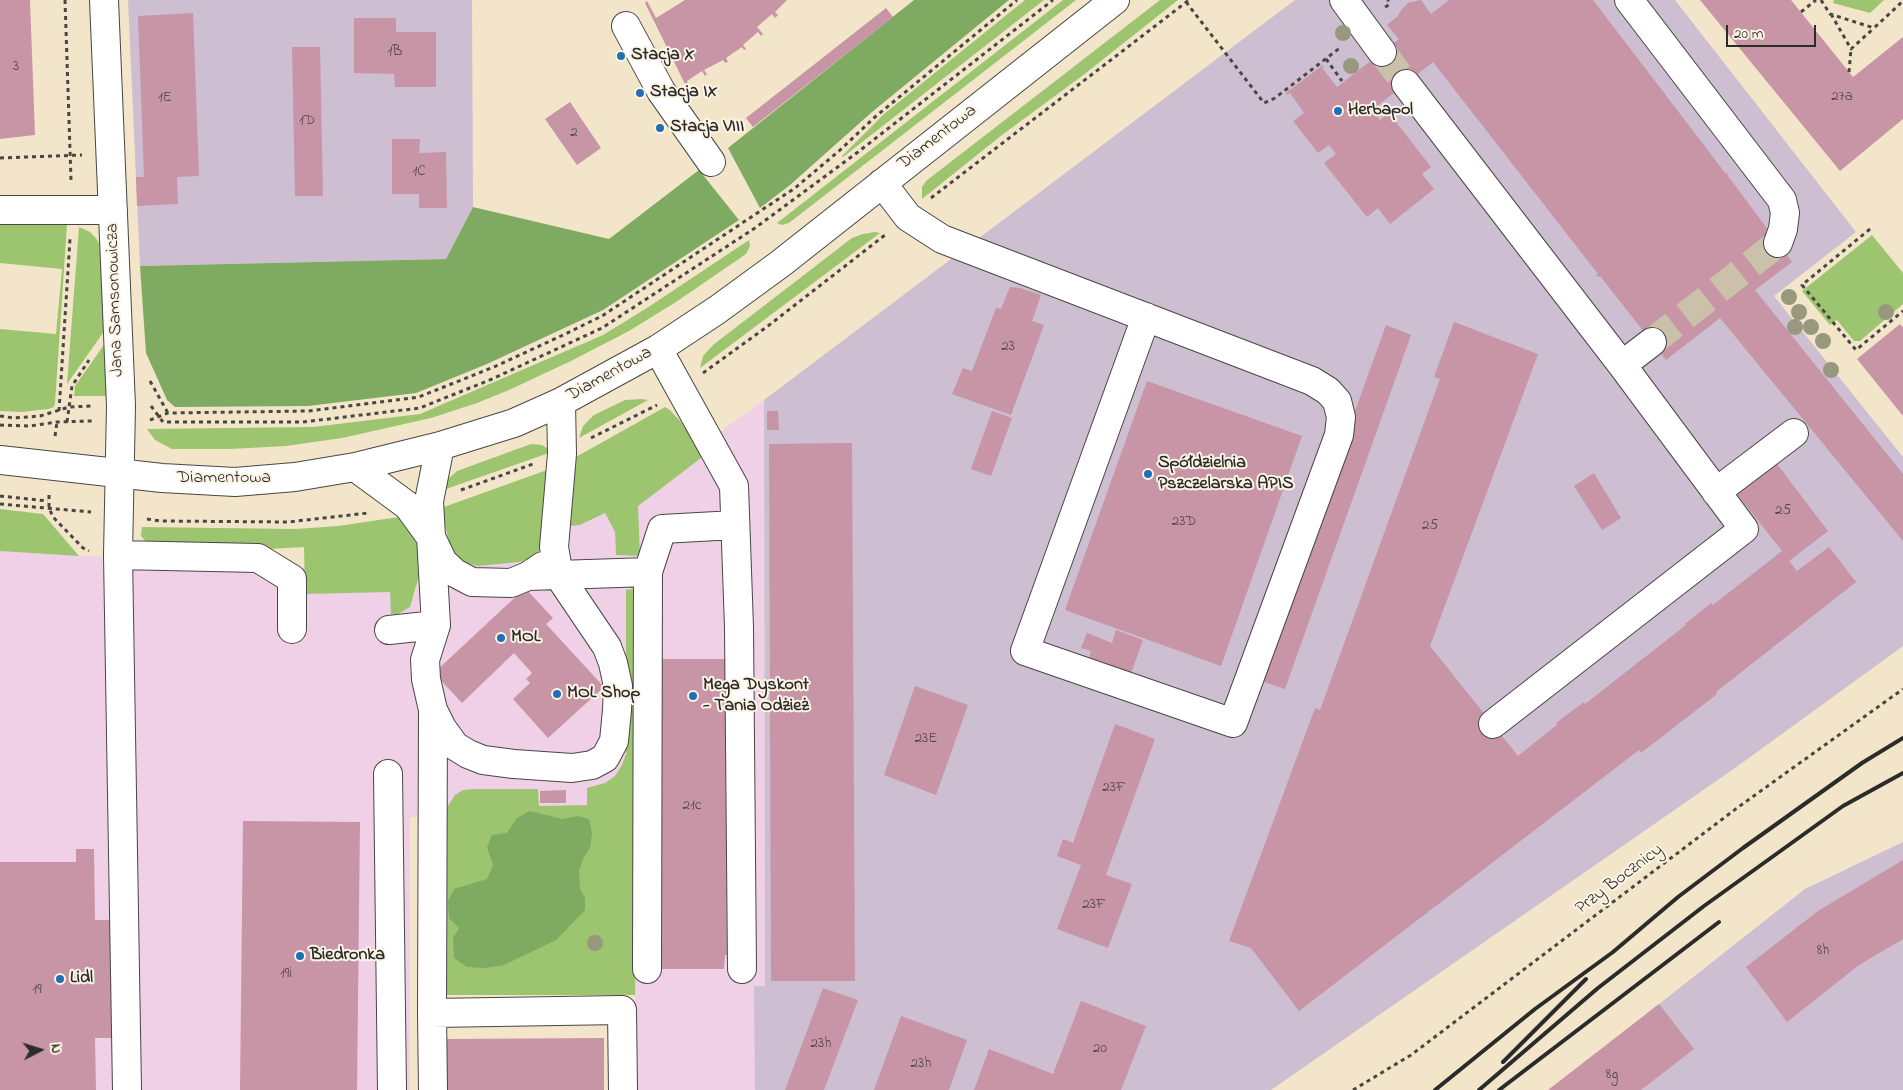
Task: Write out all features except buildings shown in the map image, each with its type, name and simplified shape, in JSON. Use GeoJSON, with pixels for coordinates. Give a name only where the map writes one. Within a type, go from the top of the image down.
{"type":"FeatureCollection","features":[{"type":"Feature","properties":{"kind":"street"},"geometry":{"type":"LineString","coordinates":[[104,0],[112,210]]}},
{"type":"Feature","properties":{"kind":"street","name":"Diamentowa"},"geometry":{"type":"LineString","coordinates":[[0,460],[172,479],[235,482],[295,478],[355,467],[440,446],[514,423],[561,402],[658,349],[717,310],[780,264],[1115,0]]}},
{"type":"Feature","properties":{"kind":"street"},"geometry":{"type":"LineString","coordinates":[[1344,0],[1382,52]]}},
{"type":"Feature","properties":{"kind":"street"},"geometry":{"type":"LineString","coordinates":[[1629,0],[1782,200],[1785,213],[1783,229],[1778,242]]}},
{"type":"Feature","properties":{"kind":"street"},"geometry":{"type":"LineString","coordinates":[[626,26],[661,91],[711,162]]}},
{"type":"Feature","properties":{"kind":"street"},"geometry":{"type":"LineString","coordinates":[[1406,84],[1744,529],[1493,724]]}},
{"type":"Feature","properties":{"kind":"street"},"geometry":{"type":"LineString","coordinates":[[882,183],[908,217],[942,239],[1146,317],[1312,381],[1328,390],[1337,401],[1341,417],[1339,435],[1233,724],[1025,651],[1146,317]]}},
{"type":"Feature","properties":{"kind":"street","name":"Jana Samsonowicza"},"geometry":{"type":"LineString","coordinates":[[0,210],[112,210],[121,413],[118,555],[127,1090]]}},
{"type":"Feature","properties":{"kind":"street"},"geometry":{"type":"LineString","coordinates":[[1622,366],[1652,342]]}},
{"type":"Feature","properties":{"kind":"street"},"geometry":{"type":"LineString","coordinates":[[658,349],[734,486],[739,627],[742,969]]}},
{"type":"Feature","properties":{"kind":"street"},"geometry":{"type":"LineString","coordinates":[[433,710],[442,728],[455,746],[483,760],[572,768],[592,765],[605,758],[614,740],[618,686],[613,663],[607,647],[559,576],[554,547],[562,454],[561,402]]}},
{"type":"Feature","properties":{"kind":"street"},"geometry":{"type":"LineString","coordinates":[[1716,492],[1794,433]]}},
{"type":"Feature","properties":{"kind":"street"},"geometry":{"type":"LineString","coordinates":[[433,1090],[433,710],[426,680],[425,660],[436,625],[429,501],[440,446]]}},
{"type":"Feature","properties":{"kind":"street"},"geometry":{"type":"LineString","coordinates":[[355,467],[408,506],[432,539],[443,562],[455,573],[472,582],[511,582],[528,576],[545,564],[554,547]]}},
{"type":"Feature","properties":{"kind":"street"},"geometry":{"type":"LineString","coordinates":[[647,969],[648,572],[662,528],[735,525]]}},
{"type":"Feature","properties":{"kind":"street"},"geometry":{"type":"LineString","coordinates":[[118,555],[258,558],[292,579],[292,629]]}},
{"type":"Feature","properties":{"kind":"street"},"geometry":{"type":"LineString","coordinates":[[528,576],[648,572]]}},
{"type":"Feature","properties":{"kind":"street"},"geometry":{"type":"LineString","coordinates":[[389,630],[436,625]]}},
{"type":"Feature","properties":{"kind":"street"},"geometry":{"type":"LineString","coordinates":[[388,774],[392,1090]]}},
{"type":"Feature","properties":{"kind":"street"},"geometry":{"type":"LineString","coordinates":[[432,1013],[622,1010],[623,1090]]}},
{"type":"Feature","properties":{"kind":"path"},"geometry":{"type":"LineString","coordinates":[[0,416],[14,418],[40,416],[69,406],[121,413],[149,420],[168,412],[309,411],[419,397],[496,366],[602,316],[795,188],[839,151],[875,117],[1017,0]]}},
{"type":"Feature","properties":{"kind":"path"},"geometry":{"type":"LineString","coordinates":[[0,425],[30,426],[67,422],[151,406],[163,422],[303,422],[420,408],[492,379],[593,332],[755,228],[858,152],[1053,0]]}},
{"type":"Feature","properties":{"kind":"path"},"geometry":{"type":"LineString","coordinates":[[1801,12],[1816,0]]}},
{"type":"Feature","properties":{"kind":"path"},"geometry":{"type":"LineString","coordinates":[[1821,0],[1851,49],[1849,72]]}},
{"type":"Feature","properties":{"kind":"path"},"geometry":{"type":"LineString","coordinates":[[1851,49],[1903,1]]}},
{"type":"Feature","properties":{"kind":"path"},"geometry":{"type":"LineString","coordinates":[[1186,2],[1264,103],[1275,98],[1345,44]]}},
{"type":"Feature","properties":{"kind":"path"},"geometry":{"type":"LineString","coordinates":[[1830,14],[1874,28]]}},
{"type":"Feature","properties":{"kind":"path"},"geometry":{"type":"LineString","coordinates":[[1326,59],[1342,81]]}},
{"type":"Feature","properties":{"kind":"path"},"geometry":{"type":"LineString","coordinates":[[0,158],[110,154]]}},
{"type":"Feature","properties":{"kind":"path"},"geometry":{"type":"LineString","coordinates":[[1870,230],[1802,285],[1856,350],[1903,311]]}},
{"type":"Feature","properties":{"kind":"path"},"geometry":{"type":"LineString","coordinates":[[67,422],[72,386],[104,338],[116,324]]}},
{"type":"Feature","properties":{"kind":"path"},"geometry":{"type":"LineString","coordinates":[[0,496],[48,501],[53,517],[83,548],[90,552],[118,555]]}},
{"type":"Feature","properties":{"kind":"path","name":"Przy Bocznicy"},"geometry":{"type":"LineString","coordinates":[[1352,1090],[1411,1055],[1737,808],[1903,689]]}},
{"type":"Feature","properties":{"kind":"shaded area"},"geometry":{"type":"Polygon","coordinates":[[[128,0],[472,0],[473,207],[446,259],[140,266],[128,0]]]}},
{"type":"Feature","properties":{"kind":"shaded area"},"geometry":{"type":"Polygon","coordinates":[[[1295,0],[1675,0],[1856,232],[1774,296],[1903,457],[1903,646],[1735,768],[1271,1090],[755,1090],[754,986],[765,986],[764,400],[1295,0]]]}},
{"type":"Feature","properties":{"kind":"shaded area"},"geometry":{"type":"Polygon","coordinates":[[[764,400],[765,986],[755,1070],[755,1090],[634,1090],[637,781],[587,788],[587,805],[539,806],[538,789],[463,790],[444,817],[410,817],[410,1090],[0,1090],[0,551],[410,575],[413,600],[441,508],[478,566],[520,562],[527,559],[550,469],[576,457],[569,525],[580,525],[605,513],[615,532],[616,555],[634,556],[633,500],[764,400]]]}},
{"type":"Feature","properties":{"kind":"shaded area"},"geometry":{"type":"Polygon","coordinates":[[[1903,842],[1903,1090],[1550,1090],[1805,889],[1903,842]]]}},
{"type":"Feature","properties":{"kind":"green space"},"geometry":{"type":"Polygon","coordinates":[[[914,0],[1009,0],[872,112],[790,185],[760,208],[728,148],[914,0]]]}},
{"type":"Feature","properties":{"kind":"green space"},"geometry":{"type":"Polygon","coordinates":[[[1025,0],[1044,0],[842,156],[884,114],[1025,0]]]}},
{"type":"Feature","properties":{"kind":"green space"},"geometry":{"type":"Polygon","coordinates":[[[1063,0],[1076,0],[789,223],[782,225],[777,223],[1063,0]]]}},
{"type":"Feature","properties":{"kind":"green space"},"geometry":{"type":"Polygon","coordinates":[[[1160,0],[1178,0],[922,199],[922,187],[926,181],[1160,0]]]}},
{"type":"Feature","properties":{"kind":"green space"},"geometry":{"type":"Polygon","coordinates":[[[1834,0],[1884,0],[1870,13],[1833,3],[1834,0]]]}},
{"type":"Feature","properties":{"kind":"green space"},"geometry":{"type":"Polygon","coordinates":[[[699,170],[739,220],[603,310],[487,364],[416,393],[308,406],[175,407],[167,400],[146,353],[140,266],[446,259],[473,207],[609,239],[699,170]]]}},
{"type":"Feature","properties":{"kind":"green space"},"geometry":{"type":"Polygon","coordinates":[[[0,224],[67,225],[55,403],[54,407],[48,409],[22,412],[0,411],[0,329],[56,334],[62,269],[0,263],[0,224]]]}},
{"type":"Feature","properties":{"kind":"green space"},"geometry":{"type":"Polygon","coordinates":[[[79,227],[90,232],[100,245],[105,330],[67,384],[79,227]]]}},
{"type":"Feature","properties":{"kind":"green space"},"geometry":{"type":"Polygon","coordinates":[[[875,232],[880,233],[700,368],[703,356],[713,345],[852,238],[875,232]]]}},
{"type":"Feature","properties":{"kind":"green space"},"geometry":{"type":"Polygon","coordinates":[[[1872,235],[1903,273],[1903,304],[1860,341],[1854,341],[1837,320],[1830,325],[1802,291],[1872,235]]]}},
{"type":"Feature","properties":{"kind":"green space"},"geometry":{"type":"Polygon","coordinates":[[[749,240],[750,246],[746,254],[676,302],[629,331],[509,390],[431,418],[342,438],[286,446],[230,449],[172,449],[155,440],[147,429],[313,427],[420,414],[603,335],[749,240]]]}},
{"type":"Feature","properties":{"kind":"green space"},"geometry":{"type":"Polygon","coordinates":[[[106,342],[106,396],[74,396],[75,386],[106,342]]]}},
{"type":"Feature","properties":{"kind":"green space"},"geometry":{"type":"Polygon","coordinates":[[[625,400],[648,400],[579,438],[583,426],[594,415],[625,400]]]}},
{"type":"Feature","properties":{"kind":"green space"},"geometry":{"type":"Polygon","coordinates":[[[665,407],[681,422],[698,447],[701,458],[638,506],[640,556],[616,555],[615,532],[605,513],[580,525],[569,526],[576,457],[665,407]]]}},
{"type":"Feature","properties":{"kind":"green space"},"geometry":{"type":"Polygon","coordinates":[[[531,444],[542,445],[547,448],[549,453],[443,490],[447,480],[457,471],[531,444]]]}},
{"type":"Feature","properties":{"kind":"green space"},"geometry":{"type":"Polygon","coordinates":[[[550,469],[541,548],[533,557],[520,562],[478,566],[459,561],[452,554],[441,508],[550,469]]]}},
{"type":"Feature","properties":{"kind":"green space"},"geometry":{"type":"Polygon","coordinates":[[[0,509],[43,514],[79,556],[0,551],[0,509]]]}},
{"type":"Feature","properties":{"kind":"green space"},"geometry":{"type":"Polygon","coordinates":[[[399,517],[418,538],[422,566],[410,607],[398,614],[391,614],[390,592],[305,594],[304,547],[233,551],[149,545],[141,536],[142,527],[296,529],[338,526],[399,517]]]}},
{"type":"Feature","properties":{"kind":"green space"},"geometry":{"type":"Polygon","coordinates":[[[638,588],[639,661],[635,995],[443,995],[446,809],[455,795],[463,790],[473,789],[538,789],[539,806],[587,805],[587,788],[605,783],[615,776],[626,754],[626,590],[638,588]]]}},
{"type":"Feature","properties":{"kind":"green space"},"geometry":{"type":"Polygon","coordinates":[[[530,811],[562,819],[578,816],[589,819],[592,833],[590,848],[579,870],[580,888],[585,898],[585,910],[556,940],[504,965],[484,968],[467,967],[454,958],[453,938],[459,928],[449,918],[448,901],[454,889],[487,879],[493,865],[487,847],[492,835],[507,833],[517,818],[530,811]]]}},
{"type":"Feature","properties":{"kind":"tunnel"},"geometry":{"type":"LineString","coordinates":[[1382,52],[1406,84]]}},
{"type":"Feature","properties":{"kind":"tunnel"},"geometry":{"type":"LineString","coordinates":[[1652,342],[1778,243]]}},
{"type":"Feature","properties":{"kind":"railway"},"geometry":{"type":"LineString","coordinates":[[1435,1090],[1535,1009],[1613,952],[1678,897],[1743,848],[1862,763],[1903,738]]}},
{"type":"Feature","properties":{"kind":"railway"},"geometry":{"type":"LineString","coordinates":[[1479,1090],[1598,988],[1704,906],[1843,806],[1903,773]]}},
{"type":"Feature","properties":{"kind":"railway"},"geometry":{"type":"LineString","coordinates":[[1499,1090],[1719,922]]}},
{"type":"Feature","properties":{"kind":"railway"},"geometry":{"type":"LineString","coordinates":[[1503,1062],[1586,979]]}},
{"type":"Feature","properties":{"kind":"place","name":"Stacja X"},"geometry":{"type":"Point","coordinates":[621,56]}},
{"type":"Feature","properties":{"kind":"place","name":"Stacja IX"},"geometry":{"type":"Point","coordinates":[640,93]}},
{"type":"Feature","properties":{"kind":"place","name":"Herbapol"},"geometry":{"type":"Point","coordinates":[1338,111]}},
{"type":"Feature","properties":{"kind":"place","name":"Stacja VIII"},"geometry":{"type":"Point","coordinates":[660,128]}},
{"type":"Feature","properties":{"kind":"place","name":"Spółdzielnia Pszczelarska APIS"},"geometry":{"type":"Point","coordinates":[1148,474]}},
{"type":"Feature","properties":{"kind":"place","name":"MOL"},"geometry":{"type":"Point","coordinates":[501,638]}},
{"type":"Feature","properties":{"kind":"place","name":"MOL Shop"},"geometry":{"type":"Point","coordinates":[557,694]}},
{"type":"Feature","properties":{"kind":"place","name":"Mega Dyskont - Tania Odżież"},"geometry":{"type":"Point","coordinates":[693,696]}},
{"type":"Feature","properties":{"kind":"place","name":"Biedronka"},"geometry":{"type":"Point","coordinates":[300,956]}},
{"type":"Feature","properties":{"kind":"place","name":"Lidl"},"geometry":{"type":"Point","coordinates":[60,979]}}]}
